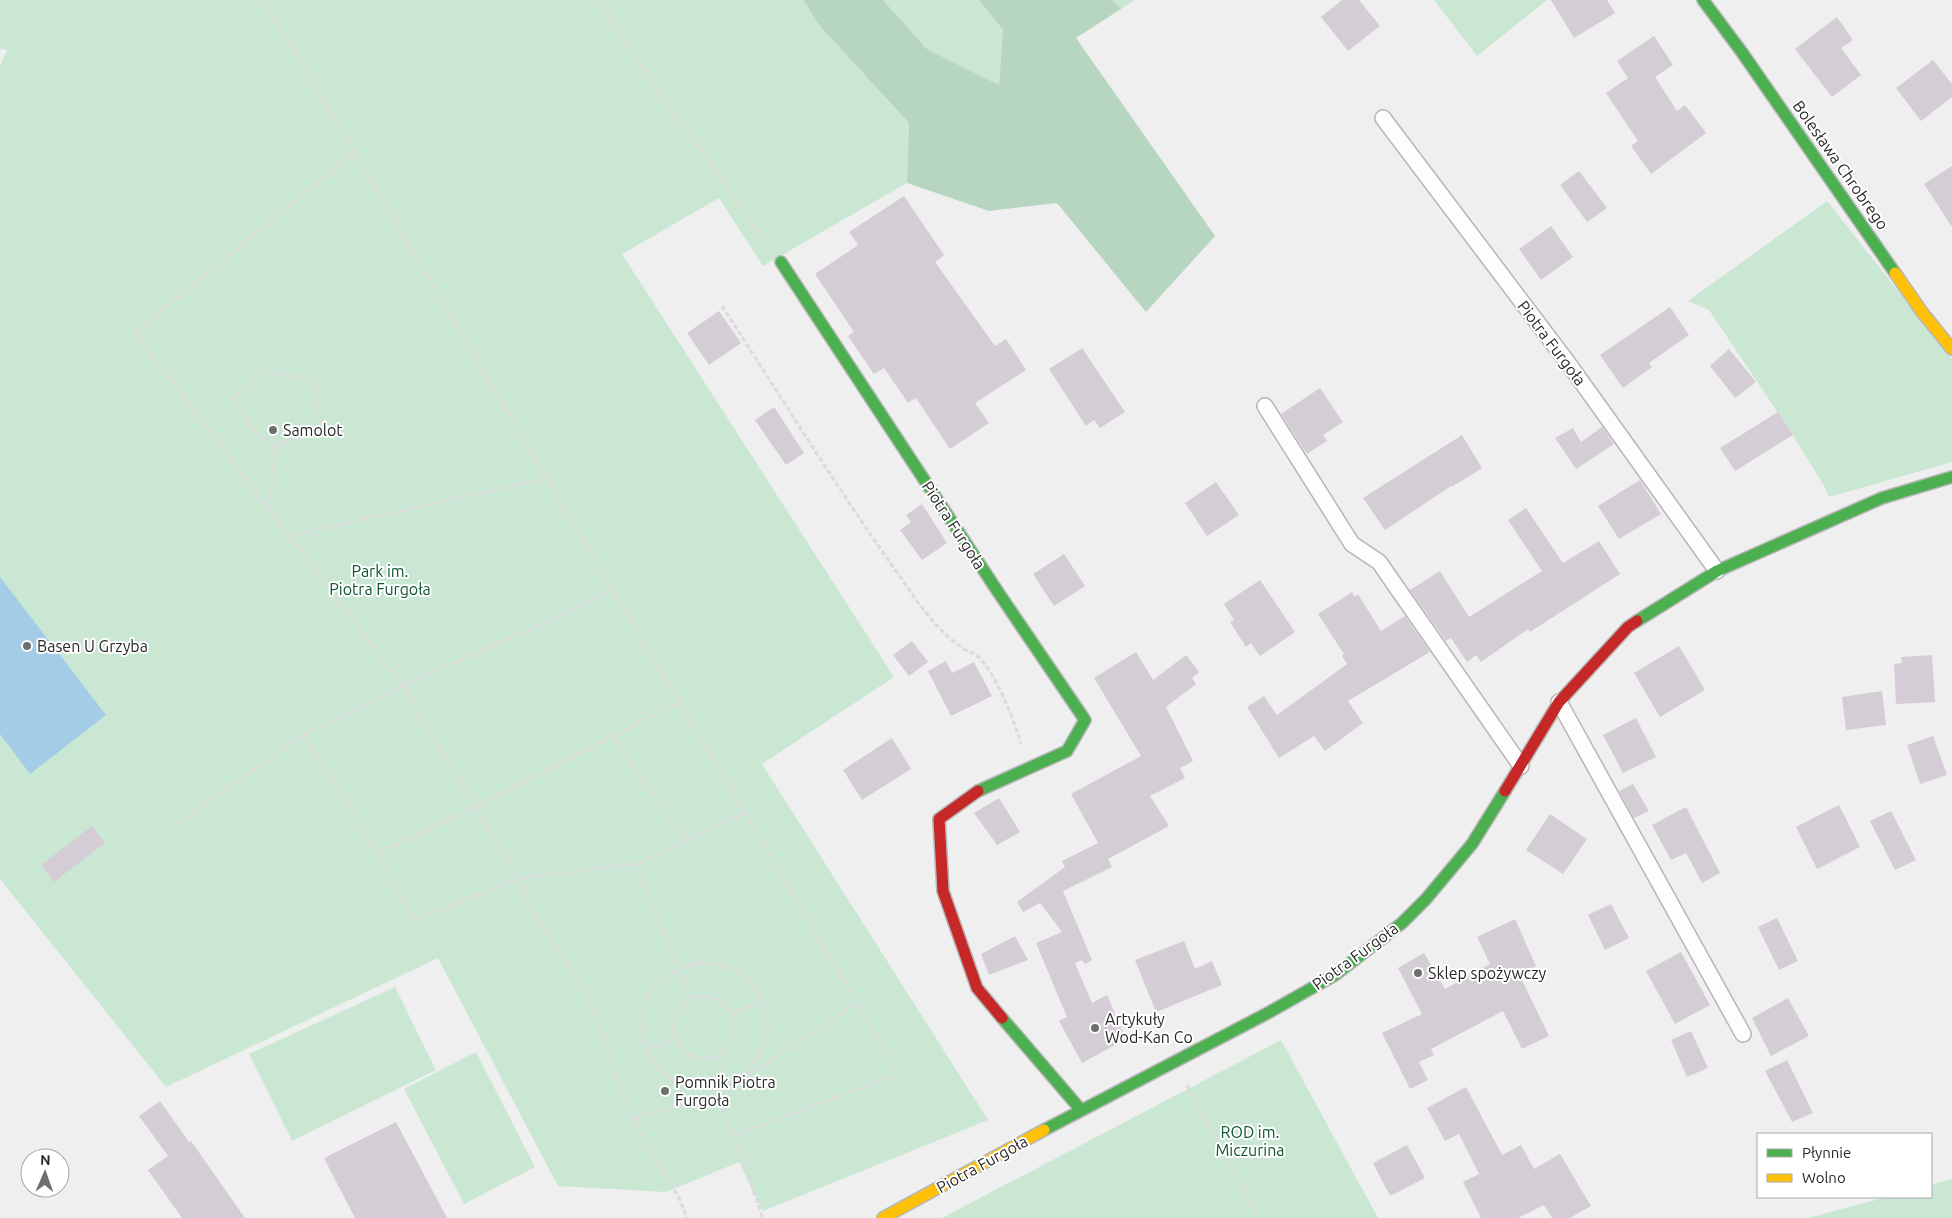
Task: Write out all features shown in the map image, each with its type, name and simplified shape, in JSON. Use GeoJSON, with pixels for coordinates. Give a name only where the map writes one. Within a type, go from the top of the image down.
{"type":"FeatureCollection","features":[{"type":"Feature","properties":{"kind":"street","name":"Bolesława Chrobrego"},"geometry":{"type":"LineString","coordinates":[[1703,0],[1752,67],[1922,312],[1952,349]]}},
{"type":"Feature","properties":{"kind":"street","name":"Piotra Furgoła"},"geometry":{"type":"LineString","coordinates":[[781,262],[998,592],[1085,720],[1068,751],[979,790],[939,819],[943,891],[977,988],[1081,1110]]}},
{"type":"Feature","properties":{"kind":"street","name":"Piotra Furgoła"},"geometry":{"type":"LineString","coordinates":[[883,1218],[1081,1110],[1266,1014],[1335,975],[1402,923],[1426,899],[1472,844],[1559,702],[1628,627],[1717,571],[1882,498],[1952,478]]}},
{"type":"Feature","properties":{"kind":"lane","name":"Piotra Furgoła"},"geometry":{"type":"LineString","coordinates":[[1383,118],[1568,363],[1717,571]]}},
{"type":"Feature","properties":{"kind":"lane"},"geometry":{"type":"LineString","coordinates":[[1265,406],[1352,544],[1379,562],[1520,766]]}},
{"type":"Feature","properties":{"kind":"lane"},"geometry":{"type":"LineString","coordinates":[[1559,702],[1743,1034]]}},
{"type":"Feature","properties":{"kind":"path"},"geometry":{"type":"LineString","coordinates":[[264,0],[858,1003],[897,1074],[734,1136]]}},
{"type":"Feature","properties":{"kind":"path"},"geometry":{"type":"LineString","coordinates":[[599,0],[674,113],[781,262]]}},
{"type":"Feature","properties":{"kind":"path"},"geometry":{"type":"LineString","coordinates":[[354,152],[136,333],[403,686],[518,878],[526,901],[591,1003],[632,1119],[679,1198],[687,1218]]}},
{"type":"Feature","properties":{"kind":"path"},"geometry":{"type":"LineString","coordinates":[[722,306],[822,462],[909,590],[940,627],[961,648],[977,656],[992,676],[1015,723],[1027,769]]}},
{"type":"Feature","properties":{"kind":"path"},"geometry":{"type":"LineString","coordinates":[[264,370],[314,380],[321,430],[276,445],[252,430],[233,398],[264,370]]}},
{"type":"Feature","properties":{"kind":"path"},"geometry":{"type":"LineString","coordinates":[[269,510],[276,445]]}},
{"type":"Feature","properties":{"kind":"path"},"geometry":{"type":"LineString","coordinates":[[289,536],[547,478]]}},
{"type":"Feature","properties":{"kind":"path"},"geometry":{"type":"LineString","coordinates":[[178,823],[302,735],[403,686],[614,591]]}},
{"type":"Feature","properties":{"kind":"path"},"geometry":{"type":"LineString","coordinates":[[378,853],[475,807],[679,702]]}},
{"type":"Feature","properties":{"kind":"path"},"geometry":{"type":"LineString","coordinates":[[302,735],[378,853],[413,921],[518,878],[635,864],[745,813]]}},
{"type":"Feature","properties":{"kind":"path"},"geometry":{"type":"LineString","coordinates":[[613,736],[686,840]]}},
{"type":"Feature","properties":{"kind":"path"},"geometry":{"type":"LineString","coordinates":[[635,864],[691,999]]}},
{"type":"Feature","properties":{"kind":"path"},"geometry":{"type":"LineString","coordinates":[[698,963],[718,964],[736,971],[752,983],[762,1000],[767,1020],[766,1039],[759,1058],[730,1088],[708,1089],[686,1086],[666,1077],[651,1061],[642,1040],[641,1019],[647,998],[660,980],[678,968],[698,963]]}},
{"type":"Feature","properties":{"kind":"path"},"geometry":{"type":"LineString","coordinates":[[710,996],[728,1006],[733,1014],[736,1024],[735,1034],[725,1051],[717,1057],[696,1058],[686,1053],[676,1040],[673,1025],[676,1014],[682,1005],[691,999],[710,996]]}},
{"type":"Feature","properties":{"kind":"path"},"geometry":{"type":"LineString","coordinates":[[733,1014],[762,1000]]}},
{"type":"Feature","properties":{"kind":"path"},"geometry":{"type":"LineString","coordinates":[[632,1119],[717,1096],[858,1003]]}},
{"type":"Feature","properties":{"kind":"path"},"geometry":{"type":"LineString","coordinates":[[646,1049],[676,1040]]}},
{"type":"Feature","properties":{"kind":"path"},"geometry":{"type":"LineString","coordinates":[[717,1057],[730,1088]]}},
{"type":"Feature","properties":{"kind":"path"},"geometry":{"type":"LineString","coordinates":[[1175,1062],[1260,1218]]}},
{"type":"Feature","properties":{"kind":"path"},"geometry":{"type":"LineString","coordinates":[[717,1096],[734,1136],[762,1218]]}},
{"type":"Feature","properties":{"kind":"green space","name":"Park im. Piotra Furgoła"},"geometry":{"type":"Polygon","coordinates":[[[0,0],[804,0],[818,24],[909,123],[907,183],[763,266],[719,198],[622,254],[894,677],[762,764],[988,1120],[763,1211],[739,1162],[666,1192],[558,1186],[438,958],[166,1087],[0,879],[0,66],[7,50],[0,49],[0,0]]]}},
{"type":"Feature","properties":{"kind":"green space"},"geometry":{"type":"Polygon","coordinates":[[[804,0],[883,0],[927,49],[999,85],[1003,30],[979,0],[1113,0],[1121,9],[1076,38],[1215,236],[1146,312],[1057,203],[989,211],[907,183],[909,123],[818,24],[804,0]]]}},
{"type":"Feature","properties":{"kind":"green space"},"geometry":{"type":"Polygon","coordinates":[[[883,0],[979,0],[1003,30],[999,85],[927,49],[883,0]]]}},
{"type":"Feature","properties":{"kind":"green space"},"geometry":{"type":"Polygon","coordinates":[[[1113,0],[1135,0],[1121,9],[1113,0]]]}},
{"type":"Feature","properties":{"kind":"green space"},"geometry":{"type":"Polygon","coordinates":[[[1434,0],[1547,0],[1477,56],[1434,0]]]}},
{"type":"Feature","properties":{"kind":"green space"},"geometry":{"type":"Polygon","coordinates":[[[1827,201],[1952,359],[1952,462],[1829,497],[1793,435],[1709,310],[1688,301],[1827,201]]]}},
{"type":"Feature","properties":{"kind":"green space"},"geometry":{"type":"Polygon","coordinates":[[[395,987],[436,1070],[292,1141],[249,1054],[395,987]]]}},
{"type":"Feature","properties":{"kind":"green space","name":"ROD im. Miczurina"},"geometry":{"type":"Polygon","coordinates":[[[1281,1040],[1378,1218],[942,1218],[1281,1040]]]}},
{"type":"Feature","properties":{"kind":"green space"},"geometry":{"type":"Polygon","coordinates":[[[476,1052],[535,1167],[464,1204],[404,1089],[476,1052]]]}},
{"type":"Feature","properties":{"kind":"green space"},"geometry":{"type":"Polygon","coordinates":[[[1952,1179],[1952,1218],[1808,1218],[1883,1198],[1932,1198],[1932,1185],[1952,1179]]]}},
{"type":"Feature","properties":{"kind":"water","name":"Basen U Grzyba"},"geometry":{"type":"Polygon","coordinates":[[[0,577],[106,715],[30,774],[0,734],[0,577]]]}},
{"type":"Feature","properties":{"kind":"building"},"geometry":{"type":"Polygon","coordinates":[[[1342,0],[1359,0],[1380,26],[1348,51],[1321,17],[1342,0]]]}},
{"type":"Feature","properties":{"kind":"building"},"geometry":{"type":"Polygon","coordinates":[[[1551,0],[1607,0],[1615,13],[1574,38],[1551,0]]]}},
{"type":"Feature","properties":{"kind":"building"},"geometry":{"type":"Polygon","coordinates":[[[1837,17],[1853,40],[1841,48],[1861,75],[1832,97],[1795,49],[1837,17]]]}},
{"type":"Feature","properties":{"kind":"building"},"geometry":{"type":"Polygon","coordinates":[[[1654,36],[1673,65],[1655,77],[1677,111],[1685,105],[1706,133],[1651,174],[1631,146],[1638,141],[1606,93],[1628,78],[1617,61],[1654,36]]]}},
{"type":"Feature","properties":{"kind":"building"},"geometry":{"type":"Polygon","coordinates":[[[1933,60],[1952,84],[1952,97],[1921,121],[1896,88],[1933,60]]]}},
{"type":"Feature","properties":{"kind":"building"},"geometry":{"type":"Polygon","coordinates":[[[1952,166],[1952,227],[1924,184],[1952,166]]]}},
{"type":"Feature","properties":{"kind":"building"},"geometry":{"type":"Polygon","coordinates":[[[1579,171],[1607,208],[1587,222],[1560,185],[1579,171]]]}},
{"type":"Feature","properties":{"kind":"building"},"geometry":{"type":"Polygon","coordinates":[[[904,196],[944,255],[935,262],[995,346],[1006,339],[1026,370],[975,403],[989,423],[950,449],[916,398],[908,403],[884,368],[874,374],[848,336],[854,332],[815,274],[858,245],[849,232],[904,196]]]}},
{"type":"Feature","properties":{"kind":"building"},"geometry":{"type":"Polygon","coordinates":[[[1551,226],[1573,257],[1541,280],[1519,249],[1551,226]]]}},
{"type":"Feature","properties":{"kind":"building"},"geometry":{"type":"Polygon","coordinates":[[[1670,307],[1689,335],[1649,363],[1652,367],[1623,388],[1600,355],[1670,307]]]}},
{"type":"Feature","properties":{"kind":"building"},"geometry":{"type":"Polygon","coordinates":[[[719,311],[741,343],[709,365],[687,333],[719,311]]]}},
{"type":"Feature","properties":{"kind":"building"},"geometry":{"type":"Polygon","coordinates":[[[1082,348],[1125,412],[1100,428],[1094,420],[1086,426],[1049,369],[1082,348]]]}},
{"type":"Feature","properties":{"kind":"building"},"geometry":{"type":"Polygon","coordinates":[[[1729,349],[1756,382],[1735,398],[1710,366],[1729,349]]]}},
{"type":"Feature","properties":{"kind":"building"},"geometry":{"type":"Polygon","coordinates":[[[1320,388],[1343,422],[1323,435],[1327,441],[1307,454],[1281,414],[1320,388]]]}},
{"type":"Feature","properties":{"kind":"building"},"geometry":{"type":"Polygon","coordinates":[[[774,407],[804,453],[786,465],[755,420],[774,407]]]}},
{"type":"Feature","properties":{"kind":"building"},"geometry":{"type":"Polygon","coordinates":[[[1778,412],[1793,435],[1735,471],[1720,448],[1778,412]]]}},
{"type":"Feature","properties":{"kind":"building"},"geometry":{"type":"Polygon","coordinates":[[[1602,427],[1614,444],[1576,469],[1555,438],[1573,428],[1581,442],[1602,427]]]}},
{"type":"Feature","properties":{"kind":"building"},"geometry":{"type":"Polygon","coordinates":[[[1462,435],[1482,468],[1451,486],[1385,530],[1363,498],[1462,435]]]}},
{"type":"Feature","properties":{"kind":"building"},"geometry":{"type":"Polygon","coordinates":[[[1640,480],[1661,514],[1619,539],[1598,506],[1640,480]]]}},
{"type":"Feature","properties":{"kind":"building"},"geometry":{"type":"Polygon","coordinates":[[[1216,482],[1239,515],[1207,536],[1185,503],[1216,482]]]}},
{"type":"Feature","properties":{"kind":"building"},"geometry":{"type":"Polygon","coordinates":[[[922,504],[947,543],[922,560],[900,530],[911,522],[906,515],[922,504]]]}},
{"type":"Feature","properties":{"kind":"building"},"geometry":{"type":"Polygon","coordinates":[[[1526,508],[1563,563],[1599,541],[1620,574],[1530,632],[1528,629],[1481,662],[1476,655],[1467,662],[1451,638],[1446,641],[1410,590],[1440,571],[1469,617],[1542,571],[1508,520],[1526,508]]]}},
{"type":"Feature","properties":{"kind":"building"},"geometry":{"type":"Polygon","coordinates":[[[1064,554],[1085,586],[1054,606],[1033,574],[1064,554]]]}},
{"type":"Feature","properties":{"kind":"building"},"geometry":{"type":"Polygon","coordinates":[[[1260,580],[1295,632],[1260,656],[1251,643],[1246,647],[1230,622],[1234,620],[1224,604],[1260,580]]]}},
{"type":"Feature","properties":{"kind":"building"},"geometry":{"type":"Polygon","coordinates":[[[1352,592],[1355,597],[1358,594],[1381,631],[1405,616],[1430,652],[1348,701],[1363,723],[1325,751],[1314,736],[1279,758],[1247,707],[1264,696],[1277,715],[1347,664],[1342,656],[1344,654],[1318,614],[1352,592]]]}},
{"type":"Feature","properties":{"kind":"building"},"geometry":{"type":"Polygon","coordinates":[[[912,641],[928,662],[909,676],[893,655],[912,641]]]}},
{"type":"Feature","properties":{"kind":"building"},"geometry":{"type":"Polygon","coordinates":[[[1679,646],[1705,690],[1660,717],[1634,673],[1679,646]]]}},
{"type":"Feature","properties":{"kind":"building"},"geometry":{"type":"Polygon","coordinates":[[[1136,652],[1153,680],[1186,655],[1199,672],[1192,678],[1196,684],[1166,707],[1193,761],[1180,768],[1185,778],[1150,796],[1169,826],[1108,859],[1112,867],[1063,891],[1092,960],[1085,964],[1082,960],[1075,963],[1092,1003],[1107,995],[1126,1039],[1082,1063],[1059,1021],[1067,1017],[1036,943],[1062,932],[1040,903],[1023,912],[1017,902],[1065,867],[1062,861],[1098,843],[1071,794],[1141,756],[1094,678],[1136,652]]]}},
{"type":"Feature","properties":{"kind":"building"},"geometry":{"type":"Polygon","coordinates":[[[1932,655],[1935,702],[1896,704],[1894,664],[1902,663],[1901,657],[1932,655]]]}},
{"type":"Feature","properties":{"kind":"building"},"geometry":{"type":"Polygon","coordinates":[[[946,661],[952,673],[974,662],[992,696],[951,716],[928,671],[946,661]]]}},
{"type":"Feature","properties":{"kind":"building"},"geometry":{"type":"Polygon","coordinates":[[[1882,691],[1886,725],[1846,730],[1842,697],[1882,691]]]}},
{"type":"Feature","properties":{"kind":"building"},"geometry":{"type":"Polygon","coordinates":[[[1636,718],[1656,757],[1623,773],[1603,735],[1636,718]]]}},
{"type":"Feature","properties":{"kind":"building"},"geometry":{"type":"Polygon","coordinates":[[[1933,736],[1947,775],[1920,784],[1907,745],[1933,736]]]}},
{"type":"Feature","properties":{"kind":"building"},"geometry":{"type":"Polygon","coordinates":[[[892,738],[911,769],[862,800],[843,770],[892,738]]]}},
{"type":"Feature","properties":{"kind":"building"},"geometry":{"type":"Polygon","coordinates":[[[1633,784],[1649,811],[1634,818],[1619,791],[1633,784]]]}},
{"type":"Feature","properties":{"kind":"building"},"geometry":{"type":"Polygon","coordinates":[[[999,798],[1020,832],[997,845],[974,813],[999,798]]]}},
{"type":"Feature","properties":{"kind":"building"},"geometry":{"type":"Polygon","coordinates":[[[1839,805],[1860,847],[1817,869],[1796,827],[1839,805]]]}},
{"type":"Feature","properties":{"kind":"building"},"geometry":{"type":"Polygon","coordinates":[[[1686,807],[1720,873],[1702,883],[1686,853],[1671,860],[1652,825],[1686,807]]]}},
{"type":"Feature","properties":{"kind":"building"},"geometry":{"type":"Polygon","coordinates":[[[1891,811],[1916,860],[1895,870],[1870,821],[1891,811]]]}},
{"type":"Feature","properties":{"kind":"building"},"geometry":{"type":"Polygon","coordinates":[[[1550,814],[1587,839],[1563,874],[1526,850],[1550,814]]]}},
{"type":"Feature","properties":{"kind":"building"},"geometry":{"type":"Polygon","coordinates":[[[92,826],[105,843],[54,882],[41,865],[92,826]]]}},
{"type":"Feature","properties":{"kind":"building"},"geometry":{"type":"Polygon","coordinates":[[[1611,904],[1629,938],[1605,950],[1588,915],[1611,904]]]}},
{"type":"Feature","properties":{"kind":"building"},"geometry":{"type":"Polygon","coordinates":[[[1777,918],[1798,961],[1779,970],[1758,927],[1777,918]]]}},
{"type":"Feature","properties":{"kind":"building"},"geometry":{"type":"Polygon","coordinates":[[[1515,919],[1536,966],[1519,974],[1549,1036],[1522,1049],[1503,1011],[1431,1049],[1434,1055],[1419,1062],[1428,1080],[1410,1089],[1382,1033],[1422,1014],[1398,968],[1424,953],[1445,989],[1490,964],[1477,937],[1515,919]]]}},
{"type":"Feature","properties":{"kind":"building"},"geometry":{"type":"Polygon","coordinates":[[[1015,936],[1028,960],[989,975],[981,954],[1015,936]]]}},
{"type":"Feature","properties":{"kind":"building"},"geometry":{"type":"Polygon","coordinates":[[[1184,941],[1195,969],[1212,961],[1222,985],[1156,1012],[1135,960],[1184,941]]]}},
{"type":"Feature","properties":{"kind":"building"},"geometry":{"type":"Polygon","coordinates":[[[1681,952],[1710,1005],[1675,1024],[1646,971],[1681,952]]]}},
{"type":"Feature","properties":{"kind":"building"},"geometry":{"type":"Polygon","coordinates":[[[1788,998],[1809,1036],[1771,1056],[1752,1018],[1788,998]]]}},
{"type":"Feature","properties":{"kind":"building"},"geometry":{"type":"Polygon","coordinates":[[[1691,1031],[1708,1068],[1687,1077],[1671,1040],[1691,1031]]]}},
{"type":"Feature","properties":{"kind":"building"},"geometry":{"type":"Polygon","coordinates":[[[1787,1060],[1813,1113],[1792,1122],[1765,1071],[1787,1060]]]}},
{"type":"Feature","properties":{"kind":"building"},"geometry":{"type":"Polygon","coordinates":[[[1466,1087],[1502,1155],[1521,1145],[1534,1169],[1560,1154],[1591,1206],[1570,1218],[1552,1218],[1544,1205],[1518,1218],[1481,1218],[1463,1182],[1479,1174],[1459,1134],[1445,1141],[1427,1108],[1466,1087]]]}},
{"type":"Feature","properties":{"kind":"building"},"geometry":{"type":"Polygon","coordinates":[[[160,1101],[189,1142],[191,1141],[245,1218],[182,1218],[148,1170],[168,1156],[139,1116],[160,1101]]]}},
{"type":"Feature","properties":{"kind":"building"},"geometry":{"type":"Polygon","coordinates":[[[396,1122],[447,1218],[355,1218],[324,1158],[396,1122]]]}},
{"type":"Feature","properties":{"kind":"building"},"geometry":{"type":"Polygon","coordinates":[[[1407,1145],[1425,1178],[1390,1196],[1373,1163],[1407,1145]]]}},
{"type":"Feature","properties":{"kind":"traffic: fast"},"geometry":{"type":"LineString","coordinates":[[1703,0],[1741,51],[1895,273]]}},
{"type":"Feature","properties":{"kind":"traffic: fast"},"geometry":{"type":"LineString","coordinates":[[781,262],[998,592],[1085,720],[1067,751],[978,791]]}},
{"type":"Feature","properties":{"kind":"traffic: fast"},"geometry":{"type":"LineString","coordinates":[[1637,621],[1717,571],[1882,498],[1952,477]]}},
{"type":"Feature","properties":{"kind":"traffic: fast"},"geometry":{"type":"LineString","coordinates":[[1044,1130],[1266,1014],[1335,975],[1402,923],[1426,899],[1472,844],[1505,791]]}},
{"type":"Feature","properties":{"kind":"traffic: fast"},"geometry":{"type":"LineString","coordinates":[[1002,1018],[1081,1110]]}},
{"type":"Feature","properties":{"kind":"traffic: slow"},"geometry":{"type":"LineString","coordinates":[[1895,273],[1922,312],[1952,349]]}},
{"type":"Feature","properties":{"kind":"traffic: slow"},"geometry":{"type":"LineString","coordinates":[[883,1218],[1044,1130]]}},
{"type":"Feature","properties":{"kind":"traffic: jam"},"geometry":{"type":"LineString","coordinates":[[1505,791],[1559,702],[1628,627],[1637,621]]}},
{"type":"Feature","properties":{"kind":"traffic: jam"},"geometry":{"type":"LineString","coordinates":[[978,791],[939,819],[943,891],[977,988],[1002,1018]]}},
{"type":"Feature","properties":{"kind":"place","name":"Samolot"},"geometry":{"type":"Point","coordinates":[273,430]}},
{"type":"Feature","properties":{"kind":"place","name":"Basen U Grzyba"},"geometry":{"type":"Point","coordinates":[27,646]}},
{"type":"Feature","properties":{"kind":"place","name":"Sklep spożywczy"},"geometry":{"type":"Point","coordinates":[1418,973]}},
{"type":"Feature","properties":{"kind":"place","name":"Artykuły Wod-Kan Co"},"geometry":{"type":"Point","coordinates":[1095,1028]}},
{"type":"Feature","properties":{"kind":"place","name":"Pomnik Piotra Furgoła"},"geometry":{"type":"Point","coordinates":[665,1091]}}]}
